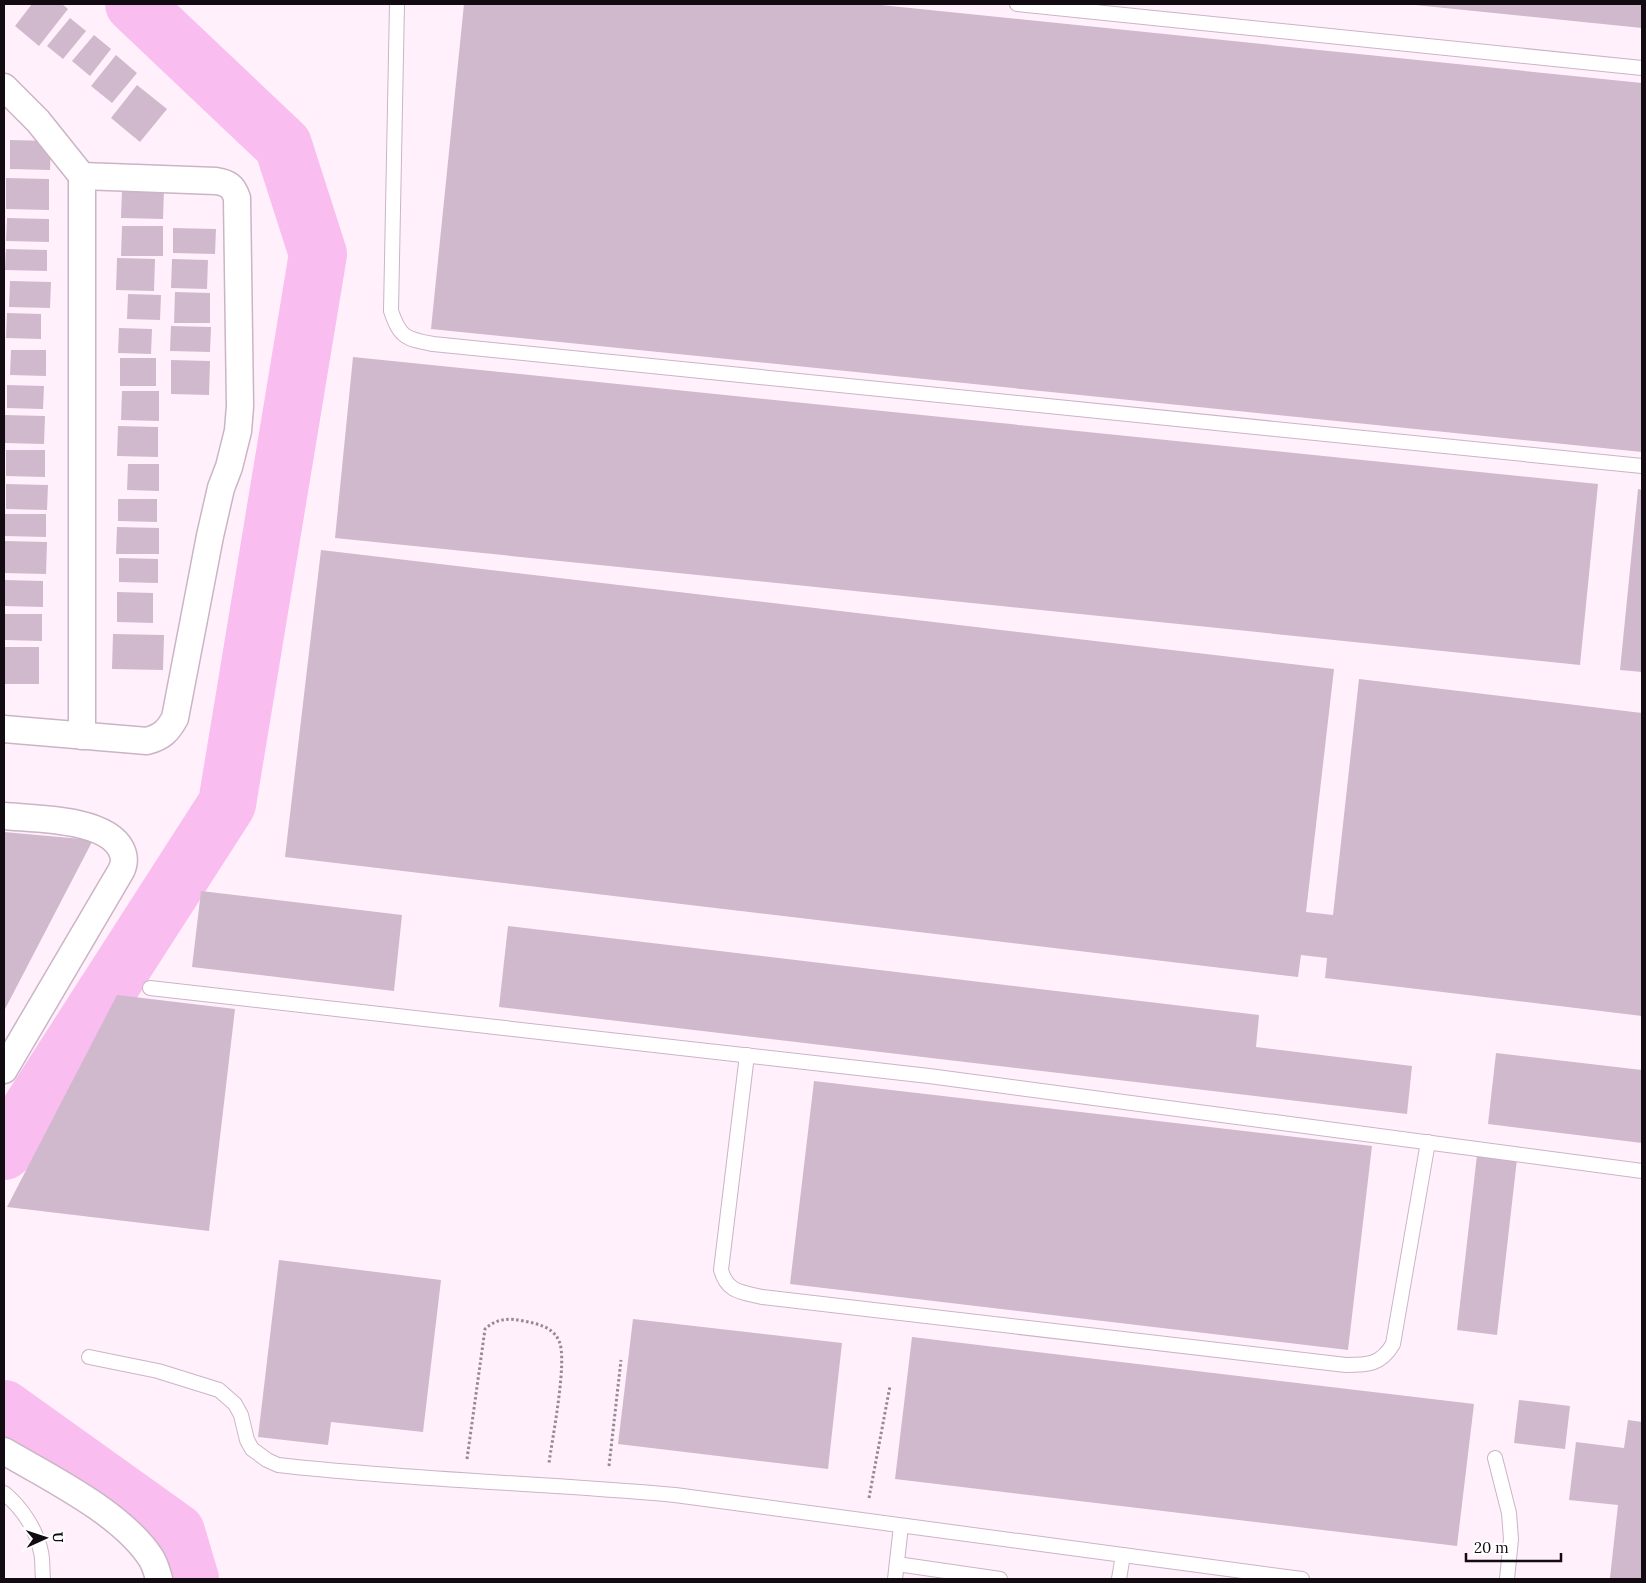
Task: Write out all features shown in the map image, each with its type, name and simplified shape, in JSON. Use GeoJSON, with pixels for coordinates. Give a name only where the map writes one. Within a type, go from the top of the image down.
{"type":"FeatureCollection","features":[{"type":"Feature","properties":{"kind":"street"},"geometry":{"type":"LineString","coordinates":[[4,87],[38,121],[82,176],[82,736]]}},
{"type":"Feature","properties":{"kind":"street"},"geometry":{"type":"LineString","coordinates":[[4,117],[38,121]]}},
{"type":"Feature","properties":{"kind":"street"},"geometry":{"type":"LineString","coordinates":[[4,729],[147,741],[157,738],[167,731],[175,718],[210,536],[221,488],[229,467],[238,430],[240,406],[237,198],[234,190],[227,182],[82,176]]}},
{"type":"Feature","properties":{"kind":"street"},"geometry":{"type":"LineString","coordinates":[[4,816],[68,822],[99,830],[116,841],[124,854],[124,859],[121,871],[4,1070]]}},
{"type":"Feature","properties":{"kind":"street"},"geometry":{"type":"LineString","coordinates":[[4,1451],[81,1496],[130,1532],[152,1559],[159,1579]]}},
{"type":"Feature","properties":{"kind":"lane"},"geometry":{"type":"LineString","coordinates":[[397,4],[391,311],[396,327],[405,336],[414,341],[1642,466]]}},
{"type":"Feature","properties":{"kind":"lane"},"geometry":{"type":"LineString","coordinates":[[1017,4],[1642,68]]}},
{"type":"Feature","properties":{"kind":"lane"},"geometry":{"type":"LineString","coordinates":[[150,988],[939,1077],[1642,1171]]}},
{"type":"Feature","properties":{"kind":"lane"},"geometry":{"type":"LineString","coordinates":[[747,1055],[721,1270],[726,1284],[733,1289],[762,1296],[1346,1365],[1363,1365],[1375,1362],[1389,1351],[1393,1344],[1428,1142]]}},
{"type":"Feature","properties":{"kind":"lane"},"geometry":{"type":"LineString","coordinates":[[89,1357],[158,1372],[219,1390],[236,1404],[241,1415],[247,1440],[252,1449],[267,1460],[278,1465],[464,1482],[606,1489],[675,1495],[1302,1579]]}},
{"type":"Feature","properties":{"kind":"lane"},"geometry":{"type":"LineString","coordinates":[[1495,1458],[1509,1513],[1511,1538],[1506,1579]]}},
{"type":"Feature","properties":{"kind":"lane"},"geometry":{"type":"LineString","coordinates":[[4,1493],[29,1521],[41,1552],[43,1579]]}},
{"type":"Feature","properties":{"kind":"lane"},"geometry":{"type":"LineString","coordinates":[[895,1579],[901,1526]]}},
{"type":"Feature","properties":{"kind":"lane"},"geometry":{"type":"LineString","coordinates":[[1119,1579],[1123,1555]]}},
{"type":"Feature","properties":{"kind":"lane"},"geometry":{"type":"LineString","coordinates":[[897,1564],[1000,1579]]}},
{"type":"Feature","properties":{"kind":"path"},"geometry":{"type":"LineString","coordinates":[[464,1482],[485,1329],[493,1322],[504,1319],[521,1320],[542,1325],[554,1333],[560,1342],[562,1368],[545,1486]]}},
{"type":"Feature","properties":{"kind":"path"},"geometry":{"type":"LineString","coordinates":[[606,1489],[621,1360]]}},
{"type":"Feature","properties":{"kind":"path"},"geometry":{"type":"LineString","coordinates":[[864,1521],[890,1386]]}},
{"type":"Feature","properties":{"kind":"building"},"geometry":{"type":"Polygon","coordinates":[[[32,4],[62,4],[68,9],[39,46],[15,26],[32,4]]]}},
{"type":"Feature","properties":{"kind":"building"},"geometry":{"type":"Polygon","coordinates":[[[464,4],[871,4],[1642,83],[1642,452],[431,329],[464,4]]]}},
{"type":"Feature","properties":{"kind":"building"},"geometry":{"type":"Polygon","coordinates":[[[1642,4],[1642,28],[1415,5],[1642,4]]]}},
{"type":"Feature","properties":{"kind":"building"},"geometry":{"type":"Polygon","coordinates":[[[70,18],[86,31],[63,59],[47,46],[70,18]]]}},
{"type":"Feature","properties":{"kind":"building"},"geometry":{"type":"Polygon","coordinates":[[[94,35],[111,49],[90,76],[72,61],[94,35]]]}},
{"type":"Feature","properties":{"kind":"building"},"geometry":{"type":"Polygon","coordinates":[[[116,55],[137,73],[112,103],[91,86],[116,55]]]}},
{"type":"Feature","properties":{"kind":"building"},"geometry":{"type":"Polygon","coordinates":[[[137,85],[167,109],[140,142],[111,118],[137,85]]]}},
{"type":"Feature","properties":{"kind":"building"},"geometry":{"type":"Polygon","coordinates":[[[10,140],[51,141],[50,170],[10,169],[10,140]]]}},
{"type":"Feature","properties":{"kind":"building"},"geometry":{"type":"Polygon","coordinates":[[[6,178],[49,179],[49,210],[6,209],[6,178]]]}},
{"type":"Feature","properties":{"kind":"building"},"geometry":{"type":"Polygon","coordinates":[[[122,189],[164,189],[163,219],[121,218],[122,189]]]}},
{"type":"Feature","properties":{"kind":"building"},"geometry":{"type":"Polygon","coordinates":[[[7,218],[49,219],[49,242],[6,241],[7,218]]]}},
{"type":"Feature","properties":{"kind":"building"},"geometry":{"type":"Polygon","coordinates":[[[122,226],[163,226],[163,256],[121,256],[122,226]]]}},
{"type":"Feature","properties":{"kind":"building"},"geometry":{"type":"Polygon","coordinates":[[[173,228],[216,229],[215,254],[173,253],[173,228]]]}},
{"type":"Feature","properties":{"kind":"building"},"geometry":{"type":"Polygon","coordinates":[[[6,249],[47,250],[47,271],[5,270],[6,249]]]}},
{"type":"Feature","properties":{"kind":"building"},"geometry":{"type":"Polygon","coordinates":[[[117,258],[155,259],[154,291],[116,290],[117,258]]]}},
{"type":"Feature","properties":{"kind":"building"},"geometry":{"type":"Polygon","coordinates":[[[172,259],[208,260],[207,289],[171,288],[172,259]]]}},
{"type":"Feature","properties":{"kind":"building"},"geometry":{"type":"Polygon","coordinates":[[[10,281],[51,282],[50,308],[9,307],[10,281]]]}},
{"type":"Feature","properties":{"kind":"building"},"geometry":{"type":"Polygon","coordinates":[[[175,292],[210,293],[210,323],[174,323],[175,292]]]}},
{"type":"Feature","properties":{"kind":"building"},"geometry":{"type":"Polygon","coordinates":[[[128,294],[161,295],[160,320],[127,319],[128,294]]]}},
{"type":"Feature","properties":{"kind":"building"},"geometry":{"type":"Polygon","coordinates":[[[7,313],[41,314],[41,339],[6,338],[7,313]]]}},
{"type":"Feature","properties":{"kind":"building"},"geometry":{"type":"Polygon","coordinates":[[[171,326],[211,327],[210,352],[170,351],[171,326]]]}},
{"type":"Feature","properties":{"kind":"building"},"geometry":{"type":"Polygon","coordinates":[[[119,328],[152,329],[151,354],[118,353],[119,328]]]}},
{"type":"Feature","properties":{"kind":"building"},"geometry":{"type":"Polygon","coordinates":[[[11,350],[46,350],[46,376],[10,375],[11,350]]]}},
{"type":"Feature","properties":{"kind":"building"},"geometry":{"type":"Polygon","coordinates":[[[353,357],[1598,484],[1580,665],[335,538],[353,357]]]}},
{"type":"Feature","properties":{"kind":"building"},"geometry":{"type":"Polygon","coordinates":[[[120,358],[156,358],[156,386],[120,386],[120,358]]]}},
{"type":"Feature","properties":{"kind":"building"},"geometry":{"type":"Polygon","coordinates":[[[171,360],[210,361],[209,395],[171,394],[171,360]]]}},
{"type":"Feature","properties":{"kind":"building"},"geometry":{"type":"Polygon","coordinates":[[[7,385],[44,386],[43,409],[7,408],[7,385]]]}},
{"type":"Feature","properties":{"kind":"building"},"geometry":{"type":"Polygon","coordinates":[[[122,391],[159,391],[159,421],[121,420],[122,391]]]}},
{"type":"Feature","properties":{"kind":"building"},"geometry":{"type":"Polygon","coordinates":[[[4,415],[45,416],[44,444],[4,443],[4,415]]]}},
{"type":"Feature","properties":{"kind":"building"},"geometry":{"type":"Polygon","coordinates":[[[118,426],[158,427],[158,457],[117,456],[118,426]]]}},
{"type":"Feature","properties":{"kind":"building"},"geometry":{"type":"Polygon","coordinates":[[[6,450],[45,450],[45,477],[6,476],[6,450]]]}},
{"type":"Feature","properties":{"kind":"building"},"geometry":{"type":"Polygon","coordinates":[[[128,464],[159,464],[159,491],[127,490],[128,464]]]}},
{"type":"Feature","properties":{"kind":"building"},"geometry":{"type":"Polygon","coordinates":[[[6,484],[48,485],[47,510],[6,509],[6,484]]]}},
{"type":"Feature","properties":{"kind":"building"},"geometry":{"type":"Polygon","coordinates":[[[1638,489],[1642,490],[1642,672],[1620,670],[1638,489]]]}},
{"type":"Feature","properties":{"kind":"building"},"geometry":{"type":"Polygon","coordinates":[[[118,499],[157,499],[157,522],[118,521],[118,499]]]}},
{"type":"Feature","properties":{"kind":"building"},"geometry":{"type":"Polygon","coordinates":[[[5,514],[46,514],[46,537],[4,536],[5,514]]]}},
{"type":"Feature","properties":{"kind":"building"},"geometry":{"type":"Polygon","coordinates":[[[117,527],[159,528],[159,554],[116,554],[117,527]]]}},
{"type":"Feature","properties":{"kind":"building"},"geometry":{"type":"Polygon","coordinates":[[[4,541],[47,542],[46,574],[4,573],[4,541]]]}},
{"type":"Feature","properties":{"kind":"building"},"geometry":{"type":"Polygon","coordinates":[[[321,550],[1334,669],[1306,912],[1333,915],[1359,679],[1642,713],[1642,1016],[1325,978],[1327,958],[1301,955],[1298,977],[285,857],[321,550]]]}},
{"type":"Feature","properties":{"kind":"building"},"geometry":{"type":"Polygon","coordinates":[[[119,558],[158,559],[158,583],[119,582],[119,558]]]}},
{"type":"Feature","properties":{"kind":"building"},"geometry":{"type":"Polygon","coordinates":[[[4,580],[43,581],[43,607],[4,606],[4,580]]]}},
{"type":"Feature","properties":{"kind":"building"},"geometry":{"type":"Polygon","coordinates":[[[117,592],[153,593],[153,623],[117,622],[117,592]]]}},
{"type":"Feature","properties":{"kind":"building"},"geometry":{"type":"Polygon","coordinates":[[[5,614],[42,614],[42,641],[5,640],[5,614]]]}},
{"type":"Feature","properties":{"kind":"building"},"geometry":{"type":"Polygon","coordinates":[[[113,634],[164,635],[163,670],[112,669],[113,634]]]}},
{"type":"Feature","properties":{"kind":"building"},"geometry":{"type":"Polygon","coordinates":[[[4,647],[39,647],[39,684],[4,684],[4,647]]]}},
{"type":"Feature","properties":{"kind":"building"},"geometry":{"type":"Polygon","coordinates":[[[4,832],[93,840],[4,1011],[4,832]]]}},
{"type":"Feature","properties":{"kind":"building"},"geometry":{"type":"Polygon","coordinates":[[[201,891],[402,915],[394,991],[192,967],[201,891]]]}},
{"type":"Feature","properties":{"kind":"building"},"geometry":{"type":"Polygon","coordinates":[[[508,926],[1259,1015],[1256,1047],[1412,1066],[1407,1114],[499,1007],[508,926]]]}},
{"type":"Feature","properties":{"kind":"building"},"geometry":{"type":"Polygon","coordinates":[[[117,995],[235,1009],[209,1231],[7,1207],[117,995]]]}},
{"type":"Feature","properties":{"kind":"building"},"geometry":{"type":"Polygon","coordinates":[[[1496,1053],[1642,1070],[1642,1143],[1488,1124],[1496,1053]]]}},
{"type":"Feature","properties":{"kind":"building"},"geometry":{"type":"Polygon","coordinates":[[[814,1081],[1372,1146],[1348,1350],[790,1284],[814,1081]]]}},
{"type":"Feature","properties":{"kind":"building"},"geometry":{"type":"Polygon","coordinates":[[[1477,1155],[1517,1159],[1497,1335],[1457,1330],[1477,1155]]]}},
{"type":"Feature","properties":{"kind":"building"},"geometry":{"type":"Polygon","coordinates":[[[279,1260],[441,1280],[423,1432],[331,1422],[328,1445],[258,1437],[279,1260]]]}},
{"type":"Feature","properties":{"kind":"building"},"geometry":{"type":"Polygon","coordinates":[[[633,1319],[842,1343],[828,1469],[618,1444],[633,1319]]]}},
{"type":"Feature","properties":{"kind":"building"},"geometry":{"type":"Polygon","coordinates":[[[912,1337],[1474,1404],[1457,1546],[895,1479],[912,1337]]]}},
{"type":"Feature","properties":{"kind":"building"},"geometry":{"type":"Polygon","coordinates":[[[1519,1400],[1570,1406],[1565,1449],[1514,1443],[1519,1400]]]}},
{"type":"Feature","properties":{"kind":"building"},"geometry":{"type":"Polygon","coordinates":[[[1628,1420],[1642,1422],[1642,1579],[1610,1578],[1618,1505],[1569,1500],[1576,1442],[1624,1448],[1628,1420]]]}},
{"type":"Feature","properties":{"kind":"waterway"},"geometry":{"type":"LineString","coordinates":[[4,1151],[227,804],[318,254],[283,145],[134,4]]}},
{"type":"Feature","properties":{"kind":"waterway"},"geometry":{"type":"LineString","coordinates":[[4,1409],[176,1532],[190,1579]]}}]}
